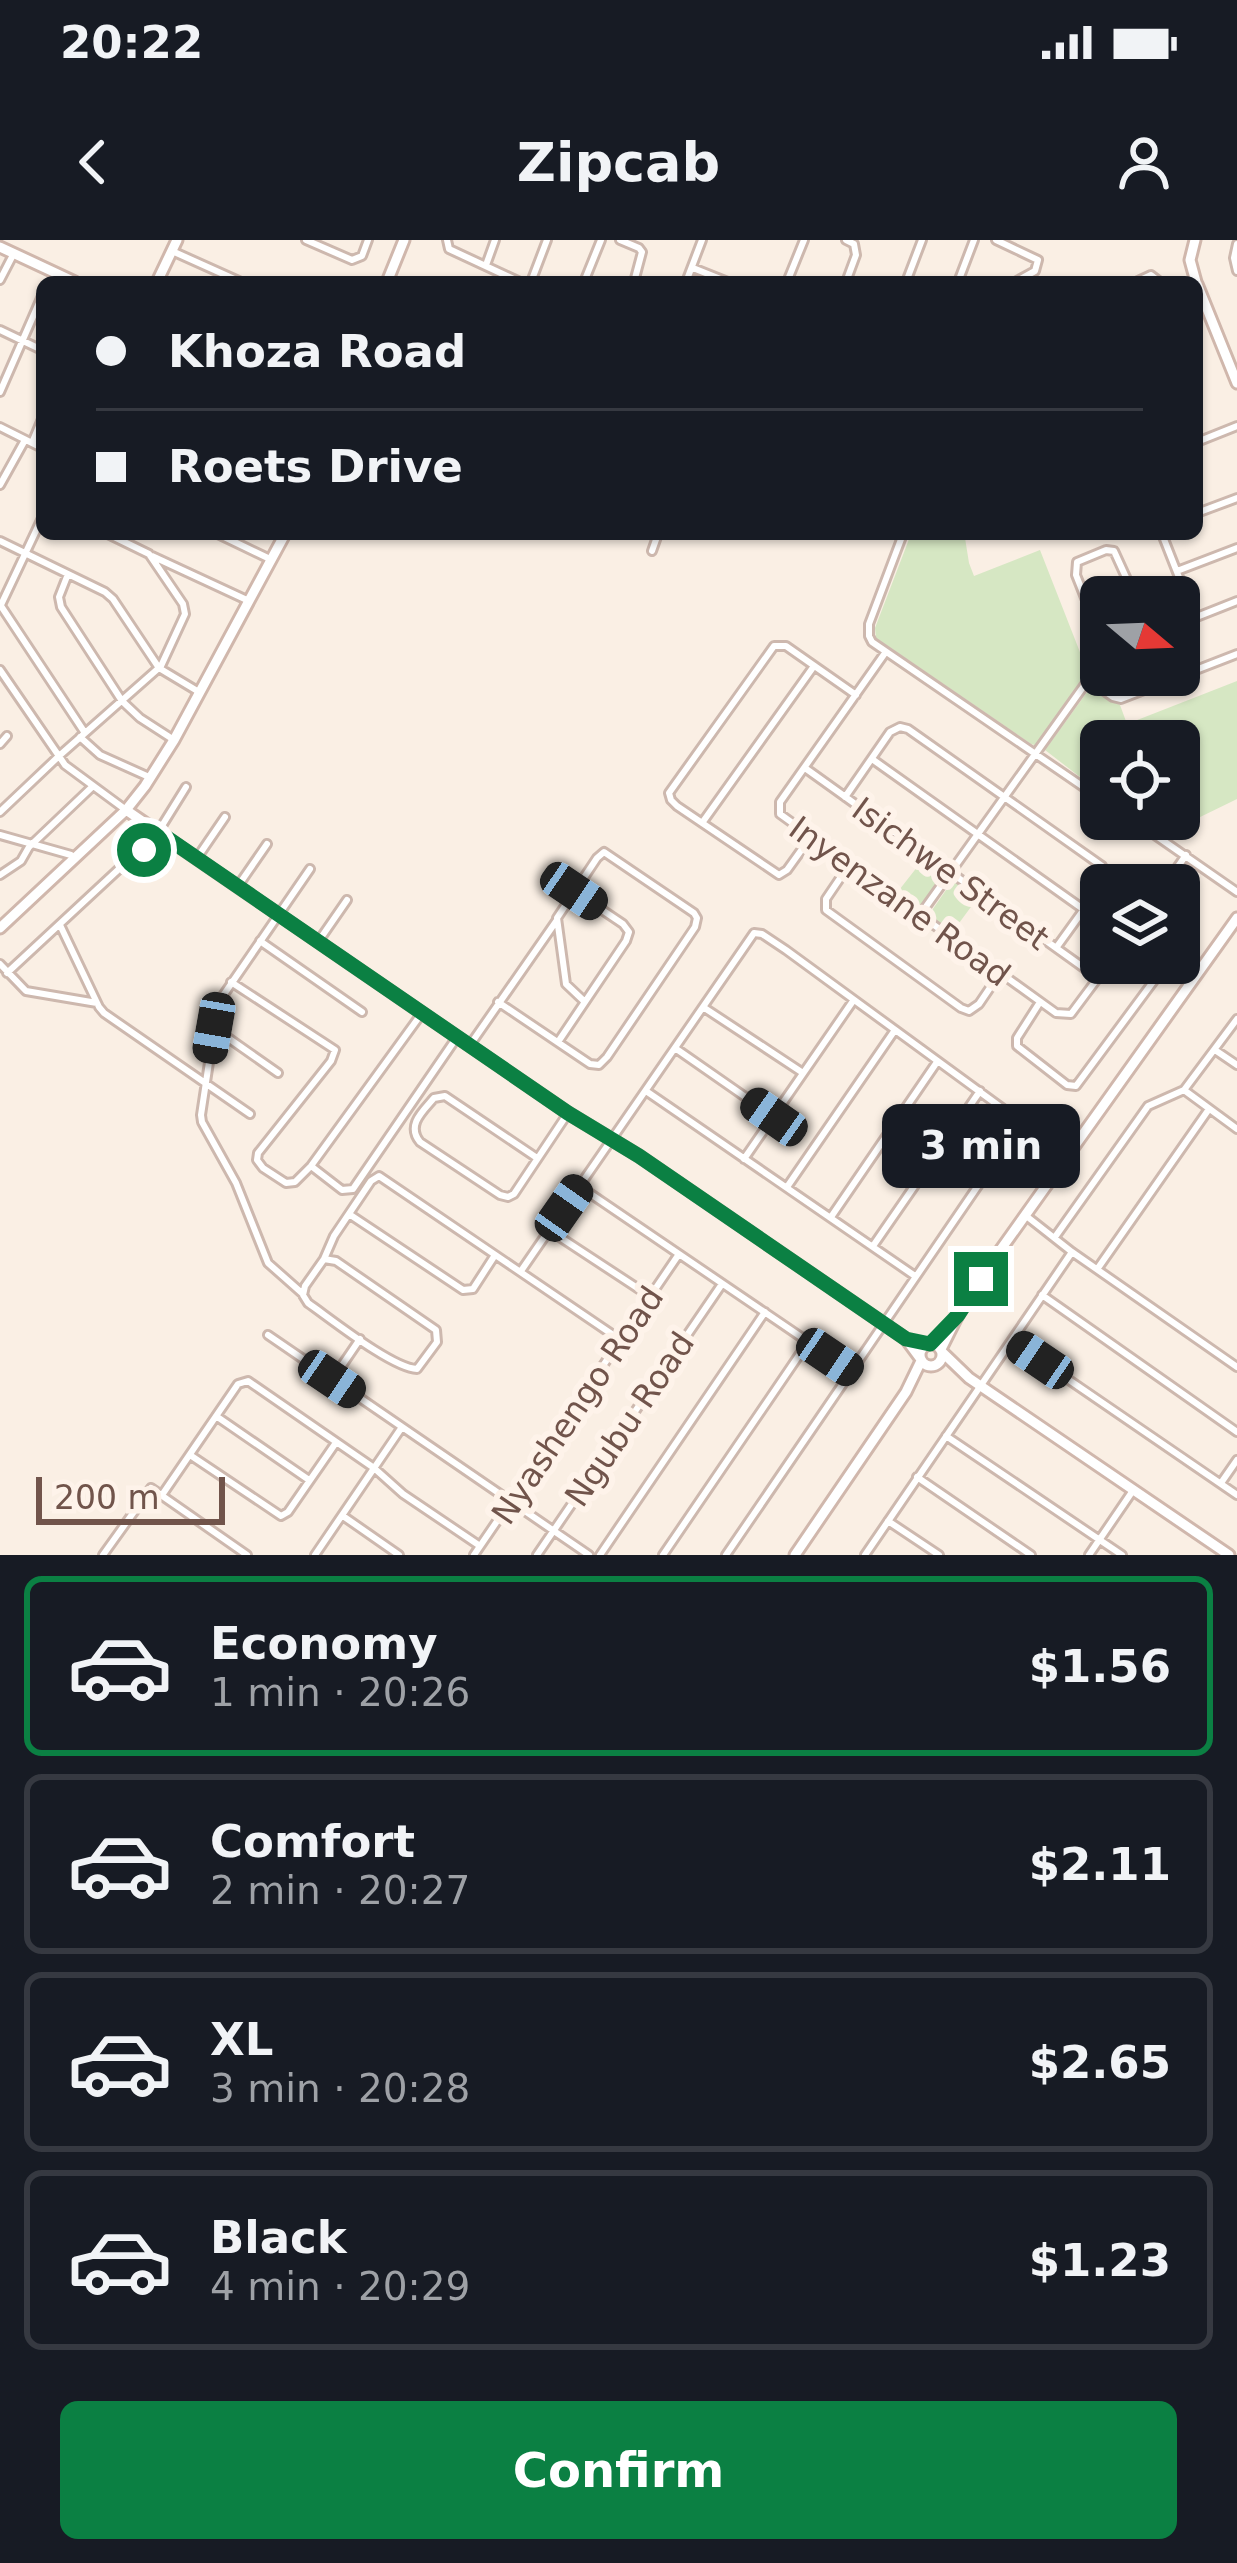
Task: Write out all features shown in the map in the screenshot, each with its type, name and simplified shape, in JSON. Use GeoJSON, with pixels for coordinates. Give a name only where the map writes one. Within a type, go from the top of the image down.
{"type":"FeatureCollection","features":[{"type":"Feature","properties":{"kind":"street"},"geometry":{"type":"LineString","coordinates":[[306,240],[352,260],[362,256],[368,240]]}},
{"type":"Feature","properties":{"kind":"street"},"geometry":{"type":"LineString","coordinates":[[392,276],[404,240]]}},
{"type":"Feature","properties":{"kind":"street"},"geometry":{"type":"LineString","coordinates":[[447,240],[449,249],[507,276]]}},
{"type":"Feature","properties":{"kind":"street"},"geometry":{"type":"LineString","coordinates":[[485,266],[495,240]]}},
{"type":"Feature","properties":{"kind":"street"},"geometry":{"type":"LineString","coordinates":[[533,276],[548,240]]}},
{"type":"Feature","properties":{"kind":"street"},"geometry":{"type":"LineString","coordinates":[[586,276],[601,240]]}},
{"type":"Feature","properties":{"kind":"street"},"geometry":{"type":"LineString","coordinates":[[620,240],[642,252],[636,276]]}},
{"type":"Feature","properties":{"kind":"street"},"geometry":{"type":"LineString","coordinates":[[688,276],[701,240]]}},
{"type":"Feature","properties":{"kind":"street"},"geometry":{"type":"LineString","coordinates":[[789,276],[804,240]]}},
{"type":"Feature","properties":{"kind":"street"},"geometry":{"type":"LineString","coordinates":[[846,240],[856,252],[848,276]]}},
{"type":"Feature","properties":{"kind":"street"},"geometry":{"type":"LineString","coordinates":[[908,276],[922,240]]}},
{"type":"Feature","properties":{"kind":"street"},"geometry":{"type":"LineString","coordinates":[[960,276],[974,240]]}},
{"type":"Feature","properties":{"kind":"street"},"geometry":{"type":"LineString","coordinates":[[996,240],[1038,260],[1035,271],[1026,276]]}},
{"type":"Feature","properties":{"kind":"street"},"geometry":{"type":"LineString","coordinates":[[1191,241],[1195,276]]}},
{"type":"Feature","properties":{"kind":"street"},"geometry":{"type":"LineString","coordinates":[[0,243],[48,276]]}},
{"type":"Feature","properties":{"kind":"street"},"geometry":{"type":"LineString","coordinates":[[1237,244],[1237,271]]}},
{"type":"Feature","properties":{"kind":"street"},"geometry":{"type":"LineString","coordinates":[[161,276],[174,245],[228,276]]}},
{"type":"Feature","properties":{"kind":"street"},"geometry":{"type":"LineString","coordinates":[[0,280],[14,253]]}},
{"type":"Feature","properties":{"kind":"street"},"geometry":{"type":"LineString","coordinates":[[692,267],[714,276]]}},
{"type":"Feature","properties":{"kind":"street"},"geometry":{"type":"LineString","coordinates":[[215,276],[217,271]]}},
{"type":"Feature","properties":{"kind":"street"},"geometry":{"type":"LineString","coordinates":[[1203,298],[1237,383]]}},
{"type":"Feature","properties":{"kind":"street"},"geometry":{"type":"LineString","coordinates":[[0,392],[36,309]]}},
{"type":"Feature","properties":{"kind":"street"},"geometry":{"type":"LineString","coordinates":[[0,330],[36,347]]}},
{"type":"Feature","properties":{"kind":"street"},"geometry":{"type":"LineString","coordinates":[[1203,440],[1237,426]]}},
{"type":"Feature","properties":{"kind":"street"},"geometry":{"type":"LineString","coordinates":[[0,427],[36,445]]}},
{"type":"Feature","properties":{"kind":"street"},"geometry":{"type":"LineString","coordinates":[[0,485],[36,428]]}},
{"type":"Feature","properties":{"kind":"street"},"geometry":{"type":"LineString","coordinates":[[1203,511],[1237,498]]}},
{"type":"Feature","properties":{"kind":"street"},"geometry":{"type":"LineString","coordinates":[[36,531],[0,607],[100,755],[151,778]]}},
{"type":"Feature","properties":{"kind":"street"},"geometry":{"type":"LineString","coordinates":[[120,540],[250,601]]}},
{"type":"Feature","properties":{"kind":"street"},"geometry":{"type":"LineString","coordinates":[[230,540],[272,560]]}},
{"type":"Feature","properties":{"kind":"street"},"geometry":{"type":"LineString","coordinates":[[0,928],[126,810],[151,778],[282,540]]}},
{"type":"Feature","properties":{"kind":"street"},"geometry":{"type":"LineString","coordinates":[[652,551],[656,540]]}},
{"type":"Feature","properties":{"kind":"street"},"geometry":{"type":"LineString","coordinates":[[901,540],[868,630],[872,642],[1080,785]]}},
{"type":"Feature","properties":{"kind":"street"},"geometry":{"type":"LineString","coordinates":[[1164,540],[1179,576]]}},
{"type":"Feature","properties":{"kind":"street"},"geometry":{"type":"LineString","coordinates":[[0,541],[113,599],[158,668],[200,692]]}},
{"type":"Feature","properties":{"kind":"street"},"geometry":{"type":"LineString","coordinates":[[1177,571],[1237,548]]}},
{"type":"Feature","properties":{"kind":"street"},"geometry":{"type":"LineString","coordinates":[[1080,586],[1077,562],[1106,550],[1114,550],[1126,576]]}},
{"type":"Feature","properties":{"kind":"street"},"geometry":{"type":"LineString","coordinates":[[0,812],[158,668],[185,611],[149,554]]}},
{"type":"Feature","properties":{"kind":"street"},"geometry":{"type":"LineString","coordinates":[[68,574],[60,605],[122,701],[174,740]]}},
{"type":"Feature","properties":{"kind":"street"},"geometry":{"type":"LineString","coordinates":[[1200,616],[1237,601]]}},
{"type":"Feature","properties":{"kind":"street"},"geometry":{"type":"LineString","coordinates":[[811,838],[779,875],[670,800],[671,789],[778,645],[856,695]]}},
{"type":"Feature","properties":{"kind":"street","name":"Inyenzane Road"},"geometry":{"type":"LineString","coordinates":[[885,653],[780,802],[782,818],[1056,1013],[1068,1016],[1092,984]]}},
{"type":"Feature","properties":{"kind":"street"},"geometry":{"type":"LineString","coordinates":[[1200,668],[1237,654]]}},
{"type":"Feature","properties":{"kind":"street"},"geometry":{"type":"LineString","coordinates":[[703,823],[814,666]]}},
{"type":"Feature","properties":{"kind":"street"},"geometry":{"type":"LineString","coordinates":[[0,670],[58,756],[92,787],[883,1324],[906,1339],[935,1348],[969,1378],[1228,1555]]}},
{"type":"Feature","properties":{"kind":"street"},"geometry":{"type":"LineString","coordinates":[[920,915],[1080,692]]}},
{"type":"Feature","properties":{"kind":"street"},"geometry":{"type":"LineString","coordinates":[[845,797],[890,732],[903,727],[1098,864]]}},
{"type":"Feature","properties":{"kind":"street"},"geometry":{"type":"LineString","coordinates":[[0,744],[7,736]]}},
{"type":"Feature","properties":{"kind":"street"},"geometry":{"type":"LineString","coordinates":[[872,759],[1080,907]]}},
{"type":"Feature","properties":{"kind":"street","name":"Isichwe Street"},"geometry":{"type":"LineString","coordinates":[[805,768],[1080,966]]}},
{"type":"Feature","properties":{"kind":"street"},"geometry":{"type":"LineString","coordinates":[[0,875],[21,861],[32,844],[92,787]]}},
{"type":"Feature","properties":{"kind":"street"},"geometry":{"type":"LineString","coordinates":[[7,973],[148,847],[186,788]]}},
{"type":"Feature","properties":{"kind":"street"},"geometry":{"type":"LineString","coordinates":[[197,859],[225,818]]}},
{"type":"Feature","properties":{"kind":"street"},"geometry":{"type":"LineString","coordinates":[[0,835],[70,855]]}},
{"type":"Feature","properties":{"kind":"street"},"geometry":{"type":"LineString","coordinates":[[1164,840],[1237,892]]}},
{"type":"Feature","properties":{"kind":"street"},"geometry":{"type":"LineString","coordinates":[[238,886],[267,844]]}},
{"type":"Feature","properties":{"kind":"street"},"geometry":{"type":"LineString","coordinates":[[470,1045],[499,1002],[557,918],[574,891],[601,854],[610,855],[694,913],[697,921],[601,1064],[590,1064],[499,1002]]}},
{"type":"Feature","properties":{"kind":"street"},"geometry":{"type":"LineString","coordinates":[[1180,864],[1186,855]]}},
{"type":"Feature","properties":{"kind":"street"},"geometry":{"type":"LineString","coordinates":[[849,865],[826,899],[826,910],[961,1008],[976,1008],[1000,973]]}},
{"type":"Feature","properties":{"kind":"street"},"geometry":{"type":"LineString","coordinates":[[310,868],[218,1004],[203,1124],[236,1183],[267,1262],[308,1303],[360,1339],[413,1370],[422,1364],[438,1340],[434,1328],[336,1261],[324,1259]]}},
{"type":"Feature","properties":{"kind":"street"},"geometry":{"type":"LineString","coordinates":[[558,1042],[629,932],[574,891]]}},
{"type":"Feature","properties":{"kind":"street"},"geometry":{"type":"LineString","coordinates":[[318,942],[347,900]]}},
{"type":"Feature","properties":{"kind":"street"},"geometry":{"type":"LineString","coordinates":[[1057,949],[1080,914]]}},
{"type":"Feature","properties":{"kind":"street"},"geometry":{"type":"LineString","coordinates":[[557,918],[566,984],[585,1002]]}},
{"type":"Feature","properties":{"kind":"street"},"geometry":{"type":"LineString","coordinates":[[926,1363],[921,1351],[935,1348],[1237,918]]}},
{"type":"Feature","properties":{"kind":"street"},"geometry":{"type":"LineString","coordinates":[[60,925],[104,1013],[250,1114]]}},
{"type":"Feature","properties":{"kind":"street"},"geometry":{"type":"LineString","coordinates":[[521,1271],[750,937],[758,933],[1014,1116],[1016,1130],[726,1555]]}},
{"type":"Feature","properties":{"kind":"street"},"geometry":{"type":"LineString","coordinates":[[260,941],[362,1012]]}},
{"type":"Feature","properties":{"kind":"street"},"geometry":{"type":"LineString","coordinates":[[0,964],[19,986],[34,994],[97,1003]]}},
{"type":"Feature","properties":{"kind":"street"},"geometry":{"type":"LineString","coordinates":[[231,982],[334,1049],[335,1054],[256,1160],[280,1181],[291,1184],[311,1166],[422,1013]]}},
{"type":"Feature","properties":{"kind":"street"},"geometry":{"type":"LineString","coordinates":[[1040,1002],[1017,1038],[1017,1046],[1061,1081],[1076,1086],[1151,984]]}},
{"type":"Feature","properties":{"kind":"street"},"geometry":{"type":"LineString","coordinates":[[744,1159],[853,1000]]}},
{"type":"Feature","properties":{"kind":"street"},"geometry":{"type":"LineString","coordinates":[[703,1007],[803,1072]]}},
{"type":"Feature","properties":{"kind":"street"},"geometry":{"type":"LineString","coordinates":[[1055,1238],[1148,1106],[1184,1090],[1237,1019]]}},
{"type":"Feature","properties":{"kind":"street"},"geometry":{"type":"LineString","coordinates":[[214,1028],[278,1073]]}},
{"type":"Feature","properties":{"kind":"street"},"geometry":{"type":"LineString","coordinates":[[788,1187],[895,1030]]}},
{"type":"Feature","properties":{"kind":"street"},"geometry":{"type":"LineString","coordinates":[[311,1166],[342,1190],[353,1189],[457,1037]]}},
{"type":"Feature","properties":{"kind":"street"},"geometry":{"type":"LineString","coordinates":[[674,1048],[774,1117]]}},
{"type":"Feature","properties":{"kind":"street"},"geometry":{"type":"LineString","coordinates":[[1215,1050],[1237,1065]]}},
{"type":"Feature","properties":{"kind":"street"},"geometry":{"type":"LineString","coordinates":[[831,1217],[938,1060]]}},
{"type":"Feature","properties":{"kind":"street"},"geometry":{"type":"LineString","coordinates":[[873,1246],[980,1090]]}},
{"type":"Feature","properties":{"kind":"street"},"geometry":{"type":"LineString","coordinates":[[1184,1090],[1237,1129]]}},
{"type":"Feature","properties":{"kind":"street"},"geometry":{"type":"LineString","coordinates":[[645,1091],[915,1276]]}},
{"type":"Feature","properties":{"kind":"street"},"geometry":{"type":"LineString","coordinates":[[537,1158],[445,1096],[432,1100],[413,1129],[420,1142],[508,1197],[514,1194],[568,1113]]}},
{"type":"Feature","properties":{"kind":"street"},"geometry":{"type":"LineString","coordinates":[[1098,1268],[1209,1109]]}},
{"type":"Feature","properties":{"kind":"street"},"geometry":{"type":"LineString","coordinates":[[303,1294],[371,1181],[382,1177],[622,1341]]}},
{"type":"Feature","properties":{"kind":"street"},"geometry":{"type":"LineString","coordinates":[[579,1186],[850,1371]]}},
{"type":"Feature","properties":{"kind":"street"},"geometry":{"type":"LineString","coordinates":[[349,1214],[463,1290],[473,1289],[495,1256]]}},
{"type":"Feature","properties":{"kind":"street"},"geometry":{"type":"LineString","coordinates":[[1025,1215],[1237,1367]]}},
{"type":"Feature","properties":{"kind":"street"},"geometry":{"type":"LineString","coordinates":[[549,1230],[651,1298]]}},
{"type":"Feature","properties":{"kind":"street"},"geometry":{"type":"LineString","coordinates":[[865,1555],[1072,1252]]}},
{"type":"Feature","properties":{"kind":"street","name":"Nyashengo Road"},"geometry":{"type":"LineString","coordinates":[[474,1555],[679,1254]]}},
{"type":"Feature","properties":{"kind":"street","name":"Ngubu Road"},"geometry":{"type":"LineString","coordinates":[[537,1555],[722,1283]]}},
{"type":"Feature","properties":{"kind":"street"},"geometry":{"type":"LineString","coordinates":[[1042,1295],[1237,1432]]}},
{"type":"Feature","properties":{"kind":"street"},"geometry":{"type":"LineString","coordinates":[[600,1555],[765,1312]]}},
{"type":"Feature","properties":{"kind":"street"},"geometry":{"type":"LineString","coordinates":[[268,1335],[589,1555]]}},
{"type":"Feature","properties":{"kind":"street"},"geometry":{"type":"LineString","coordinates":[[332,1379],[360,1339]]}},
{"type":"Feature","properties":{"kind":"street"},"geometry":{"type":"LineString","coordinates":[[906,1339],[926,1363],[969,1378]]}},
{"type":"Feature","properties":{"kind":"street"},"geometry":{"type":"LineString","coordinates":[[1011,1340],[1237,1495]]}},
{"type":"Feature","properties":{"kind":"street"},"geometry":{"type":"LineString","coordinates":[[663,1555],[808,1342]]}},
{"type":"Feature","properties":{"kind":"street"},"geometry":{"type":"LineString","coordinates":[[926,1363],[939,1363],[935,1348]]}},
{"type":"Feature","properties":{"kind":"street"},"geometry":{"type":"LineString","coordinates":[[795,1555],[926,1363]]}},
{"type":"Feature","properties":{"kind":"street"},"geometry":{"type":"LineString","coordinates":[[162,1495],[238,1384],[248,1381],[480,1546]]}},
{"type":"Feature","properties":{"kind":"street"},"geometry":{"type":"LineString","coordinates":[[216,1416],[309,1480]]}},
{"type":"Feature","properties":{"kind":"street"},"geometry":{"type":"LineString","coordinates":[[315,1555],[402,1427]]}},
{"type":"Feature","properties":{"kind":"street"},"geometry":{"type":"LineString","coordinates":[[946,1436],[1122,1555]]}},
{"type":"Feature","properties":{"kind":"street"},"geometry":{"type":"LineString","coordinates":[[190,1455],[281,1516],[336,1443]]}},
{"type":"Feature","properties":{"kind":"street"},"geometry":{"type":"LineString","coordinates":[[1221,1483],[1237,1460]]}},
{"type":"Feature","properties":{"kind":"street"},"geometry":{"type":"LineString","coordinates":[[917,1478],[1031,1555]]}},
{"type":"Feature","properties":{"kind":"street"},"geometry":{"type":"LineString","coordinates":[[103,1555],[151,1488],[248,1555]]}},
{"type":"Feature","properties":{"kind":"street"},"geometry":{"type":"LineString","coordinates":[[1089,1555],[1134,1489]]}},
{"type":"Feature","properties":{"kind":"street"},"geometry":{"type":"LineString","coordinates":[[343,1516],[399,1555]]}},
{"type":"Feature","properties":{"kind":"street"},"geometry":{"type":"LineString","coordinates":[[888,1520],[938,1555]]}},
{"type":"Feature","properties":{"kind":"green space"},"geometry":{"type":"Polygon","coordinates":[[[909,540],[965,540],[974,576],[1040,550],[1080,652],[1080,689],[1038,746],[876,638],[875,628],[909,540]]]}},
{"type":"Feature","properties":{"kind":"green space"},"geometry":{"type":"Polygon","coordinates":[[[1237,681],[1237,799],[1200,817],[1200,720],[1137,720],[1237,681]]]}},
{"type":"Feature","properties":{"kind":"green space"},"geometry":{"type":"Polygon","coordinates":[[[1084,696],[1106,696],[1120,705],[1126,720],[1080,720],[1080,777],[1045,750],[1084,696]]]}},
{"type":"Feature","properties":{"kind":"green space"},"geometry":{"type":"Polygon","coordinates":[[[925,857],[948,874],[920,910],[896,894],[925,857]]]}},
{"type":"Feature","properties":{"kind":"green space"},"geometry":{"type":"Polygon","coordinates":[[[953,880],[979,896],[951,934],[928,916],[953,880]]]}},
{"type":"Feature","properties":{"kind":"route"},"geometry":{"type":"LineString","coordinates":[[144,850],[157,831],[906,1339],[930,1344],[958,1315],[981,1279]]}}]}
